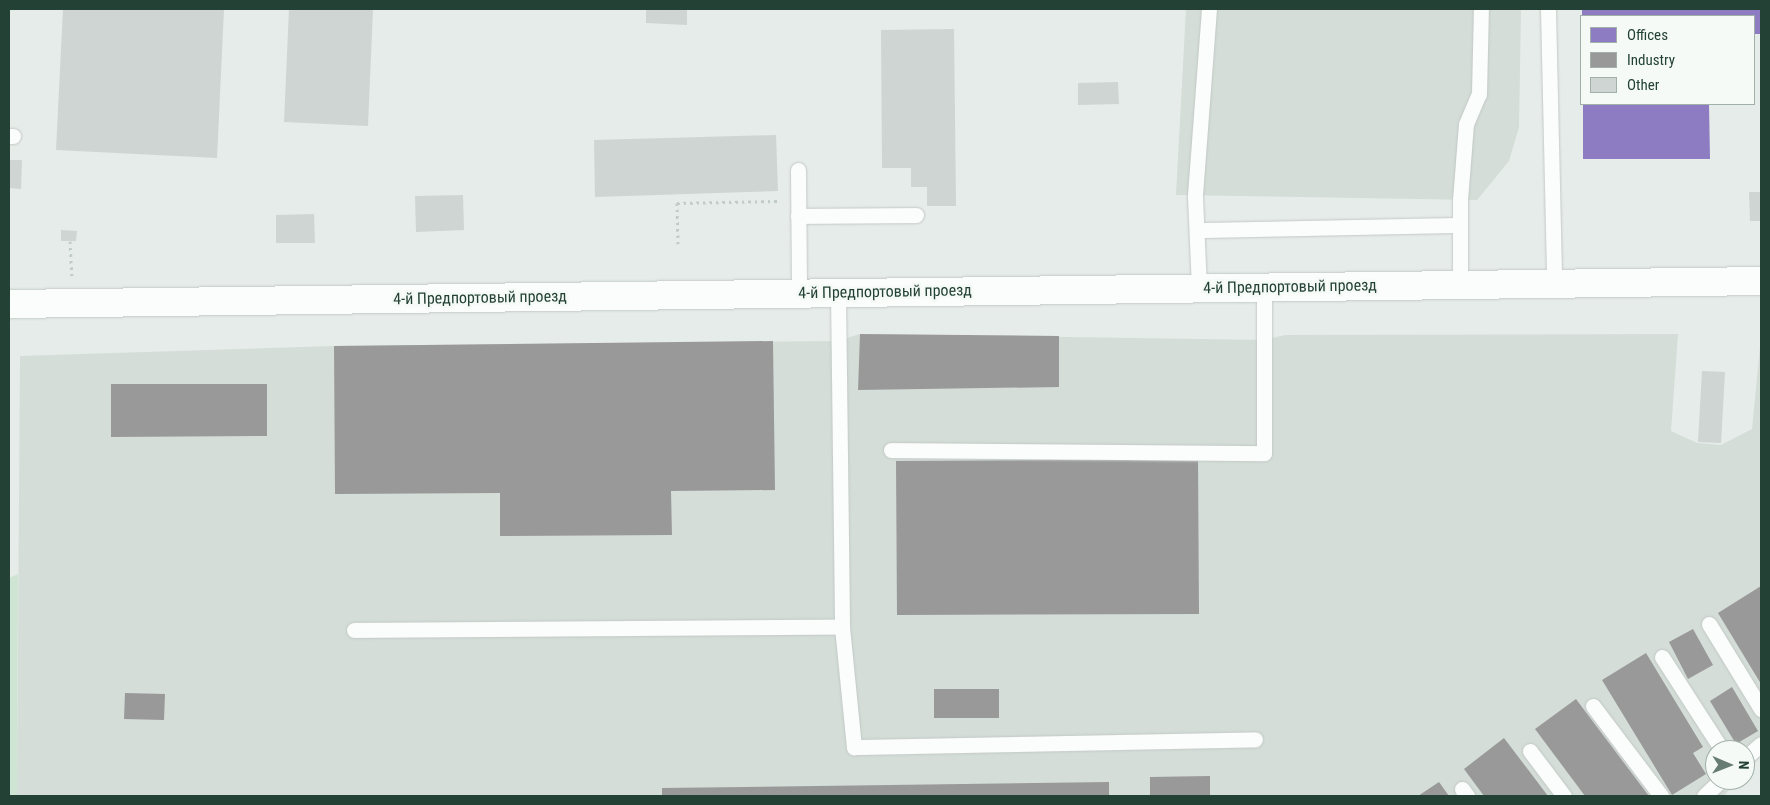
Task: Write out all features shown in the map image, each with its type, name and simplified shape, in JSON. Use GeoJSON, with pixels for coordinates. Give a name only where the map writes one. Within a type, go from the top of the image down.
{"type":"FeatureCollection","features":[{"type":"Feature","properties":{"kind":"street","name":"4-й Предпортовый проезд"},"geometry":{"type":"LineString","coordinates":[[9,304],[1761,281]]}},
{"type":"Feature","properties":{"kind":"lane"},"geometry":{"type":"LineString","coordinates":[[1199,288],[1199,230],[1195,195],[1209,9]]}},
{"type":"Feature","properties":{"kind":"lane"},"geometry":{"type":"LineString","coordinates":[[1460,285],[1460,225],[1466,124],[1479,94],[1481,9]]}},
{"type":"Feature","properties":{"kind":"lane"},"geometry":{"type":"LineString","coordinates":[[1548,9],[1554,284]]}},
{"type":"Feature","properties":{"kind":"lane"},"geometry":{"type":"LineString","coordinates":[[798,170],[799,294]]}},
{"type":"Feature","properties":{"kind":"lane"},"geometry":{"type":"LineString","coordinates":[[798,208],[916,215]]}},
{"type":"Feature","properties":{"kind":"lane"},"geometry":{"type":"LineString","coordinates":[[1199,230],[1460,225]]}},
{"type":"Feature","properties":{"kind":"lane"},"geometry":{"type":"LineString","coordinates":[[891,450],[1264,453],[1264,287]]}},
{"type":"Feature","properties":{"kind":"lane"},"geometry":{"type":"LineString","coordinates":[[838,293],[842,627],[854,747],[1255,740]]}},
{"type":"Feature","properties":{"kind":"lane"},"geometry":{"type":"LineString","coordinates":[[1709,624],[1761,709]]}},
{"type":"Feature","properties":{"kind":"lane"},"geometry":{"type":"LineString","coordinates":[[354,630],[842,627]]}},
{"type":"Feature","properties":{"kind":"lane"},"geometry":{"type":"LineString","coordinates":[[1662,657],[1716,740]]}},
{"type":"Feature","properties":{"kind":"lane"},"geometry":{"type":"LineString","coordinates":[[1593,706],[1661,796]]}},
{"type":"Feature","properties":{"kind":"lane"},"geometry":{"type":"LineString","coordinates":[[1530,751],[1564,796]]}},
{"type":"Feature","properties":{"kind":"path"},"geometry":{"type":"LineString","coordinates":[[678,244],[677,203],[798,208]]}},
{"type":"Feature","properties":{"kind":"path"},"geometry":{"type":"LineString","coordinates":[[70,241],[72,284]]}},
{"type":"Feature","properties":{"kind":"shaded area"},"geometry":{"type":"Polygon","coordinates":[[[1186,9],[1521,9],[1519,127],[1509,161],[1477,200],[1176,195],[1186,9]]]}},
{"type":"Feature","properties":{"kind":"shaded area"},"geometry":{"type":"Polygon","coordinates":[[[860,334],[1265,340],[1285,335],[1678,334],[1671,431],[1697,443],[1721,445],[1752,429],[1761,337],[1761,756],[1755,762],[1755,740],[1705,740],[1705,790],[1729,790],[1724,796],[17,796],[20,356],[334,346],[837,341],[860,334]]]}},
{"type":"Feature","properties":{"kind":"green space"},"geometry":{"type":"Polygon","coordinates":[[[18,574],[17,796],[9,796],[9,578],[18,574]]]}},
{"type":"Feature","properties":{"kind":"building: Offices"},"geometry":{"type":"Polygon","coordinates":[[[1582,9],[1761,9],[1761,34],[1755,34],[1755,15],[1582,15],[1582,9]]]}},
{"type":"Feature","properties":{"kind":"building: Offices"},"geometry":{"type":"Polygon","coordinates":[[[1583,105],[1709,105],[1710,159],[1583,159],[1583,105]]]}},
{"type":"Feature","properties":{"kind":"building: Industry"},"geometry":{"type":"Polygon","coordinates":[[[860,334],[1059,336],[1059,387],[858,390],[860,334]]]}},
{"type":"Feature","properties":{"kind":"building: Industry"},"geometry":{"type":"Polygon","coordinates":[[[773,341],[775,490],[671,491],[672,535],[500,536],[500,493],[335,494],[334,346],[773,341]]]}},
{"type":"Feature","properties":{"kind":"building: Industry"},"geometry":{"type":"Polygon","coordinates":[[[111,384],[267,384],[267,436],[111,437],[111,384]]]}},
{"type":"Feature","properties":{"kind":"building: Industry"},"geometry":{"type":"Polygon","coordinates":[[[1198,459],[1199,614],[897,615],[896,461],[1198,459]]]}},
{"type":"Feature","properties":{"kind":"building: Industry"},"geometry":{"type":"Polygon","coordinates":[[[1761,586],[1761,684],[1718,613],[1761,586]]]}},
{"type":"Feature","properties":{"kind":"building: Industry"},"geometry":{"type":"Polygon","coordinates":[[[1693,629],[1713,665],[1688,679],[1669,642],[1693,629]]]}},
{"type":"Feature","properties":{"kind":"building: Industry"},"geometry":{"type":"Polygon","coordinates":[[[1646,653],[1703,747],[1693,753],[1705,775],[1672,795],[1602,680],[1646,653]]]}},
{"type":"Feature","properties":{"kind":"building: Industry"},"geometry":{"type":"Polygon","coordinates":[[[1732,687],[1758,731],[1743,740],[1734,740],[1710,701],[1732,687]]]}},
{"type":"Feature","properties":{"kind":"building: Industry"},"geometry":{"type":"Polygon","coordinates":[[[934,689],[999,689],[999,718],[934,718],[934,689]]]}},
{"type":"Feature","properties":{"kind":"building: Industry"},"geometry":{"type":"Polygon","coordinates":[[[125,693],[165,694],[164,720],[124,719],[125,693]]]}},
{"type":"Feature","properties":{"kind":"building: Industry"},"geometry":{"type":"Polygon","coordinates":[[[1576,699],[1649,796],[1585,796],[1535,729],[1576,699]]]}},
{"type":"Feature","properties":{"kind":"building: Industry"},"geometry":{"type":"Polygon","coordinates":[[[1504,738],[1548,796],[1484,796],[1464,769],[1504,738]]]}},
{"type":"Feature","properties":{"kind":"building: Industry"},"geometry":{"type":"Polygon","coordinates":[[[1210,776],[1210,796],[1150,796],[1150,777],[1210,776]]]}},
{"type":"Feature","properties":{"kind":"building: Industry"},"geometry":{"type":"Polygon","coordinates":[[[1109,782],[1109,796],[662,796],[662,788],[1109,782]]]}},
{"type":"Feature","properties":{"kind":"building: Industry"},"geometry":{"type":"Polygon","coordinates":[[[1439,782],[1449,796],[1418,796],[1439,782]]]}},
{"type":"Feature","properties":{"kind":"building: Other"},"geometry":{"type":"Polygon","coordinates":[[[63,9],[224,9],[217,158],[56,150],[63,9]]]}},
{"type":"Feature","properties":{"kind":"building: Other"},"geometry":{"type":"Polygon","coordinates":[[[289,9],[373,9],[368,126],[284,122],[289,9]]]}},
{"type":"Feature","properties":{"kind":"building: Other"},"geometry":{"type":"Polygon","coordinates":[[[646,9],[687,9],[687,25],[646,23],[646,9]]]}},
{"type":"Feature","properties":{"kind":"building: Other"},"geometry":{"type":"Polygon","coordinates":[[[954,29],[956,206],[927,206],[927,187],[911,187],[911,168],[882,168],[881,30],[954,29]]]}},
{"type":"Feature","properties":{"kind":"building: Other"},"geometry":{"type":"Polygon","coordinates":[[[1118,82],[1119,104],[1078,105],[1078,83],[1118,82]]]}},
{"type":"Feature","properties":{"kind":"building: Other"},"geometry":{"type":"Polygon","coordinates":[[[776,135],[778,191],[595,197],[594,140],[776,135]]]}},
{"type":"Feature","properties":{"kind":"building: Other"},"geometry":{"type":"Polygon","coordinates":[[[10,160],[22,160],[21,189],[9,188],[10,160]]]}},
{"type":"Feature","properties":{"kind":"building: Other"},"geometry":{"type":"Polygon","coordinates":[[[1749,192],[1761,192],[1761,221],[1750,221],[1749,192]]]}},
{"type":"Feature","properties":{"kind":"building: Other"},"geometry":{"type":"Polygon","coordinates":[[[463,195],[464,230],[416,232],[415,196],[463,195]]]}},
{"type":"Feature","properties":{"kind":"building: Other"},"geometry":{"type":"Polygon","coordinates":[[[314,214],[315,243],[276,243],[276,215],[314,214]]]}},
{"type":"Feature","properties":{"kind":"building: Other"},"geometry":{"type":"Polygon","coordinates":[[[61,230],[77,231],[76,241],[61,241],[61,230]]]}},
{"type":"Feature","properties":{"kind":"building: Other"},"geometry":{"type":"Polygon","coordinates":[[[1702,371],[1725,372],[1721,443],[1698,442],[1702,371]]]}}]}
